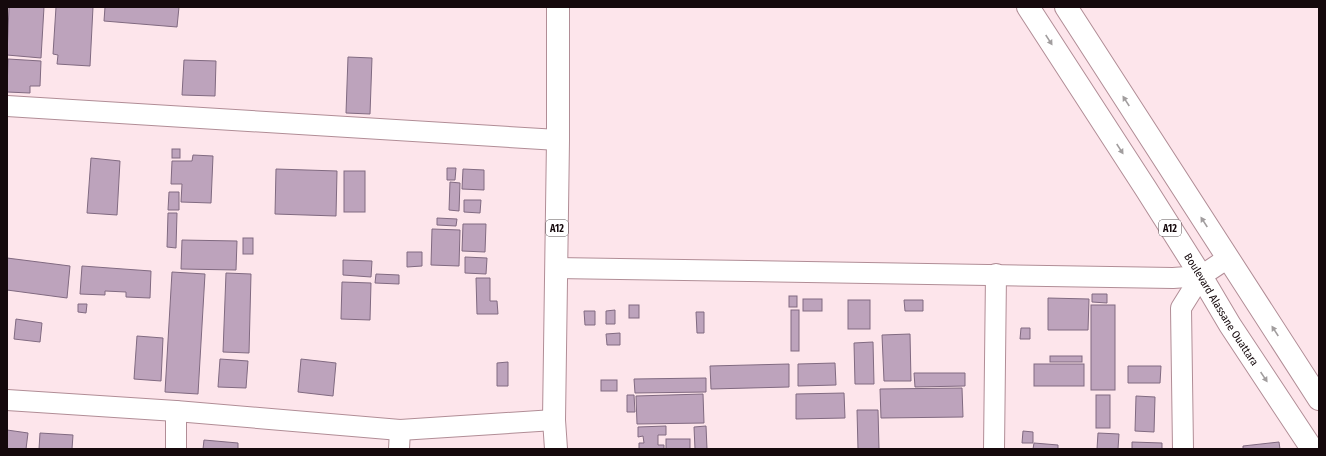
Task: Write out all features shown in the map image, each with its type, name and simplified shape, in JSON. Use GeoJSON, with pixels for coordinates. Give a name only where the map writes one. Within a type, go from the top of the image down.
{"type":"FeatureCollection","features":[{"type":"Feature","properties":{"kind":"main road","name":"A12"},"geometry":{"type":"LineString","coordinates":[[556,449],[554,420],[558,140],[558,7]]}},
{"type":"Feature","properties":{"kind":"main road","name":"Boulevard Alassane Ouattara"},"geometry":{"type":"LineString","coordinates":[[1028,7],[1201,276],[1230,326],[1312,449]]}},
{"type":"Feature","properties":{"kind":"main road"},"geometry":{"type":"LineString","coordinates":[[1066,7],[1319,399]]}},
{"type":"Feature","properties":{"kind":"street"},"geometry":{"type":"LineString","coordinates":[[7,106],[558,140]]}},
{"type":"Feature","properties":{"kind":"street"},"geometry":{"type":"LineString","coordinates":[[1183,449],[1181,308],[1201,276],[1228,258]]}},
{"type":"Feature","properties":{"kind":"street"},"geometry":{"type":"LineString","coordinates":[[556,268],[1173,278],[1201,276]]}},
{"type":"Feature","properties":{"kind":"street"},"geometry":{"type":"LineString","coordinates":[[994,449],[996,274]]}},
{"type":"Feature","properties":{"kind":"street"},"geometry":{"type":"LineString","coordinates":[[7,400],[176,411],[400,440],[554,420]]}},
{"type":"Feature","properties":{"kind":"street"},"geometry":{"type":"LineString","coordinates":[[176,411],[176,449]]}},
{"type":"Feature","properties":{"kind":"building"},"geometry":{"type":"Polygon","coordinates":[[[9,7],[44,7],[41,58],[7,55],[9,7]]]}},
{"type":"Feature","properties":{"kind":"building"},"geometry":{"type":"Polygon","coordinates":[[[56,7],[93,7],[90,66],[57,64],[58,55],[53,54],[56,7]]]}},
{"type":"Feature","properties":{"kind":"building"},"geometry":{"type":"Polygon","coordinates":[[[105,7],[179,7],[177,27],[104,21],[105,7]]]}},
{"type":"Feature","properties":{"kind":"building"},"geometry":{"type":"Polygon","coordinates":[[[348,57],[372,58],[370,114],[346,113],[348,57]]]}},
{"type":"Feature","properties":{"kind":"building"},"geometry":{"type":"Polygon","coordinates":[[[8,59],[41,61],[40,86],[30,86],[30,93],[7,92],[8,59]]]}},
{"type":"Feature","properties":{"kind":"building"},"geometry":{"type":"Polygon","coordinates":[[[184,60],[216,61],[215,96],[182,95],[184,60]]]}},
{"type":"Feature","properties":{"kind":"building"},"geometry":{"type":"Polygon","coordinates":[[[172,149],[180,149],[180,158],[172,158],[172,149]]]}},
{"type":"Feature","properties":{"kind":"building"},"geometry":{"type":"Polygon","coordinates":[[[193,155],[213,156],[211,203],[181,202],[182,184],[171,184],[172,161],[192,161],[193,155]]]}},
{"type":"Feature","properties":{"kind":"building"},"geometry":{"type":"Polygon","coordinates":[[[91,158],[120,161],[117,215],[87,213],[91,158]]]}},
{"type":"Feature","properties":{"kind":"building"},"geometry":{"type":"Polygon","coordinates":[[[447,168],[456,168],[455,180],[447,180],[447,168]]]}},
{"type":"Feature","properties":{"kind":"building"},"geometry":{"type":"Polygon","coordinates":[[[276,169],[337,171],[336,216],[275,214],[276,169]]]}},
{"type":"Feature","properties":{"kind":"building"},"geometry":{"type":"Polygon","coordinates":[[[463,169],[484,170],[484,190],[462,189],[463,169]]]}},
{"type":"Feature","properties":{"kind":"building"},"geometry":{"type":"Polygon","coordinates":[[[344,171],[365,171],[365,212],[344,212],[344,171]]]}},
{"type":"Feature","properties":{"kind":"building"},"geometry":{"type":"Polygon","coordinates":[[[450,182],[460,183],[459,211],[449,210],[450,182]]]}},
{"type":"Feature","properties":{"kind":"building"},"geometry":{"type":"Polygon","coordinates":[[[169,192],[179,192],[179,210],[168,210],[169,192]]]}},
{"type":"Feature","properties":{"kind":"building"},"geometry":{"type":"Polygon","coordinates":[[[464,200],[481,200],[480,213],[464,212],[464,200]]]}},
{"type":"Feature","properties":{"kind":"building"},"geometry":{"type":"Polygon","coordinates":[[[168,213],[177,213],[176,248],[167,247],[168,213]]]}},
{"type":"Feature","properties":{"kind":"building"},"geometry":{"type":"Polygon","coordinates":[[[437,218],[457,219],[456,226],[437,225],[437,218]]]}},
{"type":"Feature","properties":{"kind":"building"},"geometry":{"type":"Polygon","coordinates":[[[463,224],[486,224],[485,252],[462,251],[463,224]]]}},
{"type":"Feature","properties":{"kind":"building"},"geometry":{"type":"Polygon","coordinates":[[[432,229],[460,230],[459,266],[431,265],[432,229]]]}},
{"type":"Feature","properties":{"kind":"building"},"geometry":{"type":"Polygon","coordinates":[[[243,238],[253,238],[253,254],[243,254],[243,238]]]}},
{"type":"Feature","properties":{"kind":"building"},"geometry":{"type":"Polygon","coordinates":[[[182,240],[237,241],[236,270],[181,269],[182,240]]]}},
{"type":"Feature","properties":{"kind":"building"},"geometry":{"type":"Polygon","coordinates":[[[407,252],[422,252],[422,266],[407,267],[407,252]]]}},
{"type":"Feature","properties":{"kind":"building"},"geometry":{"type":"Polygon","coordinates":[[[465,257],[487,258],[486,274],[465,273],[465,257]]]}},
{"type":"Feature","properties":{"kind":"building"},"geometry":{"type":"Polygon","coordinates":[[[7,258],[70,266],[67,298],[7,290],[7,258]]]}},
{"type":"Feature","properties":{"kind":"building"},"geometry":{"type":"Polygon","coordinates":[[[343,260],[372,261],[371,277],[343,275],[343,260]]]}},
{"type":"Feature","properties":{"kind":"building"},"geometry":{"type":"Polygon","coordinates":[[[82,266],[151,271],[150,298],[126,297],[126,292],[105,291],[105,295],[80,294],[82,266]]]}},
{"type":"Feature","properties":{"kind":"building"},"geometry":{"type":"Polygon","coordinates":[[[172,272],[205,274],[198,394],[165,392],[172,272]]]}},
{"type":"Feature","properties":{"kind":"building"},"geometry":{"type":"Polygon","coordinates":[[[226,273],[251,274],[249,353],[223,352],[226,273]]]}},
{"type":"Feature","properties":{"kind":"building"},"geometry":{"type":"Polygon","coordinates":[[[376,274],[399,275],[399,284],[375,283],[376,274]]]}},
{"type":"Feature","properties":{"kind":"building"},"geometry":{"type":"Polygon","coordinates":[[[476,278],[490,278],[490,301],[497,301],[498,314],[477,314],[476,278]]]}},
{"type":"Feature","properties":{"kind":"building"},"geometry":{"type":"Polygon","coordinates":[[[342,282],[371,283],[370,320],[341,319],[342,282]]]}},
{"type":"Feature","properties":{"kind":"building"},"geometry":{"type":"Polygon","coordinates":[[[1092,294],[1107,294],[1107,303],[1092,302],[1092,294]]]}},
{"type":"Feature","properties":{"kind":"building"},"geometry":{"type":"Polygon","coordinates":[[[789,296],[797,296],[797,307],[789,307],[789,296]]]}},
{"type":"Feature","properties":{"kind":"building"},"geometry":{"type":"Polygon","coordinates":[[[1048,298],[1089,299],[1088,330],[1048,330],[1048,298]]]}},
{"type":"Feature","properties":{"kind":"building"},"geometry":{"type":"Polygon","coordinates":[[[803,299],[822,299],[822,311],[803,311],[803,299]]]}},
{"type":"Feature","properties":{"kind":"building"},"geometry":{"type":"Polygon","coordinates":[[[848,300],[870,300],[870,329],[848,329],[848,300]]]}},
{"type":"Feature","properties":{"kind":"building"},"geometry":{"type":"Polygon","coordinates":[[[904,300],[923,300],[923,311],[905,311],[904,300]]]}},
{"type":"Feature","properties":{"kind":"building"},"geometry":{"type":"Polygon","coordinates":[[[78,304],[87,304],[86,313],[78,312],[78,304]]]}},
{"type":"Feature","properties":{"kind":"building"},"geometry":{"type":"Polygon","coordinates":[[[629,305],[639,305],[639,318],[629,318],[629,305]]]}},
{"type":"Feature","properties":{"kind":"building"},"geometry":{"type":"Polygon","coordinates":[[[1091,305],[1115,305],[1115,390],[1091,390],[1091,305]]]}},
{"type":"Feature","properties":{"kind":"building"},"geometry":{"type":"Polygon","coordinates":[[[615,310],[615,324],[606,324],[606,311],[615,310]]]}},
{"type":"Feature","properties":{"kind":"building"},"geometry":{"type":"Polygon","coordinates":[[[791,310],[799,310],[799,351],[791,351],[791,310]]]}},
{"type":"Feature","properties":{"kind":"building"},"geometry":{"type":"Polygon","coordinates":[[[584,311],[595,311],[595,325],[585,325],[584,311]]]}},
{"type":"Feature","properties":{"kind":"building"},"geometry":{"type":"Polygon","coordinates":[[[696,312],[704,312],[704,333],[697,333],[696,312]]]}},
{"type":"Feature","properties":{"kind":"building"},"geometry":{"type":"Polygon","coordinates":[[[16,319],[42,323],[40,342],[14,339],[16,319]]]}},
{"type":"Feature","properties":{"kind":"building"},"geometry":{"type":"Polygon","coordinates":[[[1021,328],[1030,328],[1030,339],[1020,339],[1021,328]]]}},
{"type":"Feature","properties":{"kind":"building"},"geometry":{"type":"Polygon","coordinates":[[[620,333],[620,345],[607,345],[606,334],[620,333]]]}},
{"type":"Feature","properties":{"kind":"building"},"geometry":{"type":"Polygon","coordinates":[[[910,334],[911,381],[884,381],[882,335],[910,334]]]}},
{"type":"Feature","properties":{"kind":"building"},"geometry":{"type":"Polygon","coordinates":[[[137,336],[163,338],[161,381],[134,379],[137,336]]]}},
{"type":"Feature","properties":{"kind":"building"},"geometry":{"type":"Polygon","coordinates":[[[873,342],[874,384],[855,384],[854,343],[873,342]]]}},
{"type":"Feature","properties":{"kind":"building"},"geometry":{"type":"Polygon","coordinates":[[[1050,356],[1082,356],[1082,362],[1050,362],[1050,356]]]}},
{"type":"Feature","properties":{"kind":"building"},"geometry":{"type":"Polygon","coordinates":[[[220,359],[248,361],[246,388],[218,387],[220,359]]]}},
{"type":"Feature","properties":{"kind":"building"},"geometry":{"type":"Polygon","coordinates":[[[301,359],[336,363],[333,396],[298,392],[301,359]]]}},
{"type":"Feature","properties":{"kind":"building"},"geometry":{"type":"Polygon","coordinates":[[[508,362],[508,386],[497,386],[497,363],[508,362]]]}},
{"type":"Feature","properties":{"kind":"building"},"geometry":{"type":"Polygon","coordinates":[[[835,363],[836,385],[798,386],[798,364],[835,363]]]}},
{"type":"Feature","properties":{"kind":"building"},"geometry":{"type":"Polygon","coordinates":[[[789,364],[789,387],[711,389],[710,366],[789,364]]]}},
{"type":"Feature","properties":{"kind":"building"},"geometry":{"type":"Polygon","coordinates":[[[1034,364],[1084,364],[1084,386],[1034,386],[1034,364]]]}},
{"type":"Feature","properties":{"kind":"building"},"geometry":{"type":"Polygon","coordinates":[[[1128,366],[1161,366],[1160,383],[1128,383],[1128,366]]]}},
{"type":"Feature","properties":{"kind":"building"},"geometry":{"type":"Polygon","coordinates":[[[914,373],[965,373],[965,386],[915,387],[914,373]]]}},
{"type":"Feature","properties":{"kind":"building"},"geometry":{"type":"Polygon","coordinates":[[[706,378],[706,392],[635,393],[634,379],[706,378]]]}},
{"type":"Feature","properties":{"kind":"building"},"geometry":{"type":"Polygon","coordinates":[[[601,380],[617,380],[617,391],[601,391],[601,380]]]}},
{"type":"Feature","properties":{"kind":"building"},"geometry":{"type":"Polygon","coordinates":[[[962,388],[963,417],[881,418],[880,389],[962,388]]]}},
{"type":"Feature","properties":{"kind":"building"},"geometry":{"type":"Polygon","coordinates":[[[844,393],[845,418],[796,419],[796,394],[844,393]]]}},
{"type":"Feature","properties":{"kind":"building"},"geometry":{"type":"Polygon","coordinates":[[[703,394],[704,423],[637,424],[636,396],[703,394]]]}},
{"type":"Feature","properties":{"kind":"building"},"geometry":{"type":"Polygon","coordinates":[[[627,395],[634,395],[635,412],[627,412],[627,395]]]}},
{"type":"Feature","properties":{"kind":"building"},"geometry":{"type":"Polygon","coordinates":[[[1096,395],[1110,395],[1110,428],[1096,428],[1096,395]]]}},
{"type":"Feature","properties":{"kind":"building"},"geometry":{"type":"Polygon","coordinates":[[[1136,396],[1155,397],[1154,432],[1135,431],[1136,396]]]}},
{"type":"Feature","properties":{"kind":"building"},"geometry":{"type":"Polygon","coordinates":[[[857,410],[878,410],[879,449],[858,449],[857,410]]]}},
{"type":"Feature","properties":{"kind":"building"},"geometry":{"type":"Polygon","coordinates":[[[666,426],[666,435],[658,435],[658,445],[664,445],[664,449],[639,449],[639,443],[644,443],[643,436],[638,437],[638,427],[666,426]]]}},
{"type":"Feature","properties":{"kind":"building"},"geometry":{"type":"Polygon","coordinates":[[[706,426],[707,449],[695,449],[694,427],[706,426]]]}},
{"type":"Feature","properties":{"kind":"building"},"geometry":{"type":"Polygon","coordinates":[[[7,430],[28,433],[26,449],[7,449],[7,430]]]}},
{"type":"Feature","properties":{"kind":"building"},"geometry":{"type":"Polygon","coordinates":[[[1023,431],[1033,432],[1033,443],[1022,443],[1023,431]]]}},
{"type":"Feature","properties":{"kind":"building"},"geometry":{"type":"Polygon","coordinates":[[[40,433],[73,435],[72,449],[39,449],[40,433]]]}},
{"type":"Feature","properties":{"kind":"building"},"geometry":{"type":"Polygon","coordinates":[[[1098,433],[1119,434],[1118,449],[1097,449],[1098,433]]]}},
{"type":"Feature","properties":{"kind":"building"},"geometry":{"type":"Polygon","coordinates":[[[666,439],[690,439],[690,449],[666,449],[666,439]]]}},
{"type":"Feature","properties":{"kind":"building"},"geometry":{"type":"Polygon","coordinates":[[[204,440],[238,443],[238,449],[203,449],[204,440]]]}},
{"type":"Feature","properties":{"kind":"building"},"geometry":{"type":"Polygon","coordinates":[[[1132,442],[1162,443],[1162,449],[1132,449],[1132,442]]]}},
{"type":"Feature","properties":{"kind":"building"},"geometry":{"type":"Polygon","coordinates":[[[1279,442],[1280,449],[1243,449],[1243,446],[1279,442]]]}},
{"type":"Feature","properties":{"kind":"building"},"geometry":{"type":"Polygon","coordinates":[[[1034,443],[1058,445],[1058,449],[1033,449],[1034,443]]]}}]}
